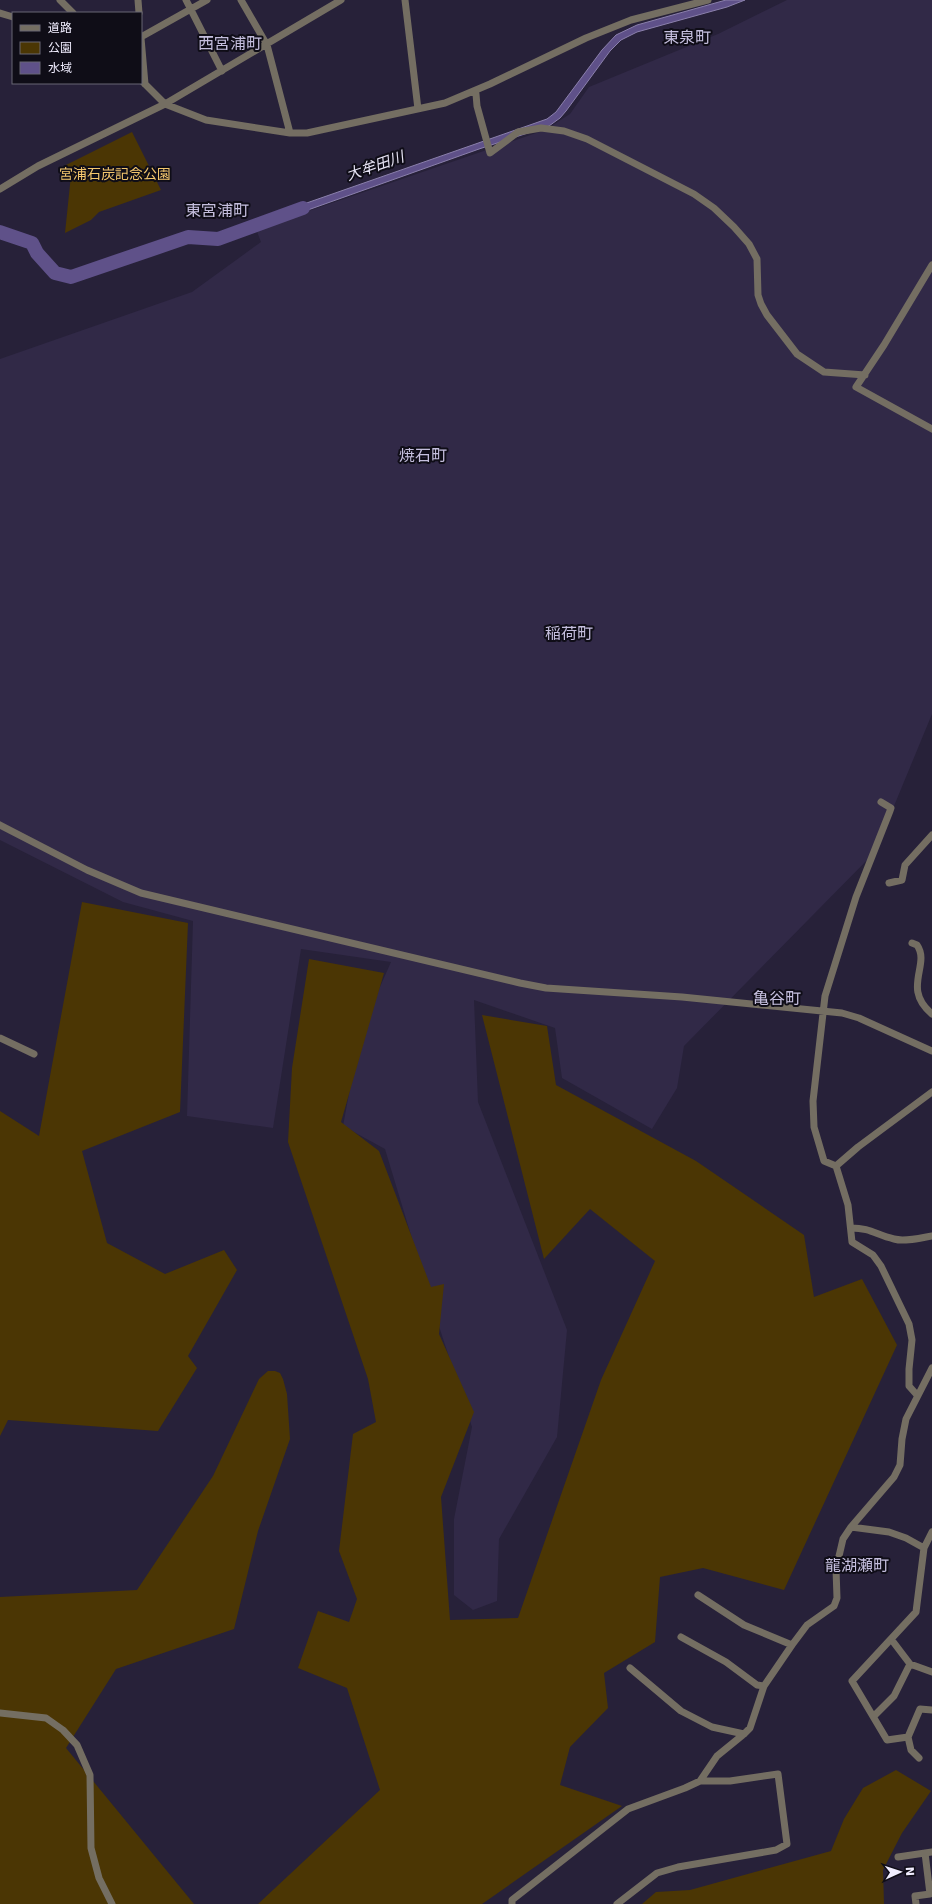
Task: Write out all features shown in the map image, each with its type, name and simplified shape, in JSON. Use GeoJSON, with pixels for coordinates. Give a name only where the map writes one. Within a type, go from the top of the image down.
{"type":"FeatureCollection","features":[{"type":"Feature","properties":{"kind":"street"},"geometry":{"type":"LineString","coordinates":[[60,0],[72,12]]}},
{"type":"Feature","properties":{"kind":"street"},"geometry":{"type":"LineString","coordinates":[[138,0],[139,12]]}},
{"type":"Feature","properties":{"kind":"street"},"geometry":{"type":"LineString","coordinates":[[186,0],[222,71]]}},
{"type":"Feature","properties":{"kind":"street"},"geometry":{"type":"LineString","coordinates":[[142,36],[207,0]]}},
{"type":"Feature","properties":{"kind":"street"},"geometry":{"type":"LineString","coordinates":[[241,0],[267,45],[290,133]]}},
{"type":"Feature","properties":{"kind":"street"},"geometry":{"type":"LineString","coordinates":[[0,190],[38,166],[165,104],[341,0]]}},
{"type":"Feature","properties":{"kind":"street"},"geometry":{"type":"LineString","coordinates":[[405,0],[418,109]]}},
{"type":"Feature","properties":{"kind":"street"},"geometry":{"type":"LineString","coordinates":[[142,60],[143,82],[165,104],[206,120],[290,133],[307,133],[445,103],[490,84],[586,38],[632,20],[708,0]]}},
{"type":"Feature","properties":{"kind":"street"},"geometry":{"type":"LineString","coordinates":[[0,14],[12,17]]}},
{"type":"Feature","properties":{"kind":"street"},"geometry":{"type":"LineString","coordinates":[[476,94],[477,106],[490,153],[518,132],[541,128],[564,131],[587,140],[670,181],[714,208],[749,244],[757,259],[758,295],[761,304],[767,315],[798,354],[824,372],[865,375]]}},
{"type":"Feature","properties":{"kind":"street"},"geometry":{"type":"LineString","coordinates":[[932,265],[865,375],[856,387],[932,429]]}},
{"type":"Feature","properties":{"kind":"street"},"geometry":{"type":"LineString","coordinates":[[836,1166],[824,1161],[814,1127],[813,1100],[823,1010],[825,996],[854,903],[891,808],[881,802]]}},
{"type":"Feature","properties":{"kind":"street"},"geometry":{"type":"LineString","coordinates":[[0,825],[87,870],[141,893],[520,984],[546,988],[682,997],[823,1010],[859,1018],[932,1051]]}},
{"type":"Feature","properties":{"kind":"street"},"geometry":{"type":"LineString","coordinates":[[889,883],[902,880],[905,865],[932,835]]}},
{"type":"Feature","properties":{"kind":"street"},"geometry":{"type":"LineString","coordinates":[[912,943],[917,945],[920,953],[917,990],[919,999],[924,1007],[932,1014]]}},
{"type":"Feature","properties":{"kind":"street"},"geometry":{"type":"LineString","coordinates":[[0,1038],[34,1054]]}},
{"type":"Feature","properties":{"kind":"street"},"geometry":{"type":"LineString","coordinates":[[836,1166],[858,1147],[932,1092]]}},
{"type":"Feature","properties":{"kind":"street"},"geometry":{"type":"LineString","coordinates":[[836,1166],[848,1205],[852,1242],[873,1255],[881,1266],[909,1324],[912,1340],[909,1386],[917,1395]]}},
{"type":"Feature","properties":{"kind":"street"},"geometry":{"type":"LineString","coordinates":[[851,1228],[864,1228],[894,1239],[903,1240],[932,1236]]}},
{"type":"Feature","properties":{"kind":"street"},"geometry":{"type":"LineString","coordinates":[[512,1904],[512,1900],[628,1809],[685,1788],[700,1780],[717,1756],[750,1728],[764,1686],[792,1645],[807,1625],[834,1606],[837,1598],[836,1569],[843,1539],[851,1527],[894,1478],[900,1464],[902,1439],[906,1419],[932,1368]]}},
{"type":"Feature","properties":{"kind":"street"},"geometry":{"type":"LineString","coordinates":[[851,1527],[889,1532],[906,1538],[924,1548]]}},
{"type":"Feature","properties":{"kind":"street"},"geometry":{"type":"LineString","coordinates":[[908,1737],[887,1740],[852,1681],[916,1612],[924,1548],[932,1532]]}},
{"type":"Feature","properties":{"kind":"street"},"geometry":{"type":"LineString","coordinates":[[698,1595],[744,1625],[792,1645]]}},
{"type":"Feature","properties":{"kind":"street"},"geometry":{"type":"LineString","coordinates":[[681,1637],[726,1662],[757,1685],[764,1686]]}},
{"type":"Feature","properties":{"kind":"street"},"geometry":{"type":"LineString","coordinates":[[890,1639],[910,1664],[932,1672]]}},
{"type":"Feature","properties":{"kind":"street"},"geometry":{"type":"LineString","coordinates":[[874,1716],[894,1696],[910,1664]]}},
{"type":"Feature","properties":{"kind":"street"},"geometry":{"type":"LineString","coordinates":[[630,1668],[681,1711],[712,1727],[744,1734]]}},
{"type":"Feature","properties":{"kind":"street"},"geometry":{"type":"LineString","coordinates":[[918,1758],[911,1750],[908,1737],[920,1709],[932,1710]]}},
{"type":"Feature","properties":{"kind":"street"},"geometry":{"type":"LineString","coordinates":[[0,1713],[46,1718],[63,1730],[76,1745],[90,1775],[92,1848],[99,1878],[112,1904]]}},
{"type":"Feature","properties":{"kind":"street"},"geometry":{"type":"LineString","coordinates":[[617,1904],[656,1873],[678,1867],[776,1850],[787,1844],[778,1774],[730,1781],[700,1780]]}},
{"type":"Feature","properties":{"kind":"street"},"geometry":{"type":"LineString","coordinates":[[898,1857],[929,1852],[930,1894],[915,1896],[916,1904]]}},
{"type":"Feature","properties":{"kind":"shaded area"},"geometry":{"type":"Polygon","coordinates":[[[787,0],[932,0],[932,714],[875,852],[684,1046],[677,1088],[652,1129],[562,1078],[555,1028],[474,1000],[478,1102],[567,1330],[557,1437],[499,1539],[497,1601],[473,1610],[454,1595],[454,1519],[472,1427],[433,1308],[385,1149],[343,1126],[361,1030],[391,962],[301,949],[273,1128],[187,1116],[193,921],[123,902],[0,840],[0,359],[192,292],[261,242],[256,229],[545,130],[570,114],[589,87],[718,34],[787,0]]]}},
{"type":"Feature","properties":{"kind":"green space","name":"宮浦石炭記念公園"},"geometry":{"type":"Polygon","coordinates":[[[132,132],[161,190],[99,212],[91,220],[65,233],[71,175],[66,165],[132,132]]]}},
{"type":"Feature","properties":{"kind":"green space"},"geometry":{"type":"Polygon","coordinates":[[[82,902],[188,923],[180,1112],[82,1151],[107,1243],[165,1274],[224,1250],[237,1270],[188,1356],[197,1368],[158,1431],[8,1420],[0,1436],[0,1111],[39,1136],[82,902]]]}},
{"type":"Feature","properties":{"kind":"green space"},"geometry":{"type":"Polygon","coordinates":[[[309,959],[384,973],[341,1122],[379,1151],[431,1287],[444,1284],[439,1334],[474,1412],[441,1497],[450,1620],[518,1618],[601,1380],[655,1261],[590,1209],[544,1259],[482,1015],[547,1026],[556,1085],[696,1161],[804,1235],[814,1297],[862,1279],[897,1345],[784,1590],[703,1568],[660,1577],[655,1642],[604,1673],[608,1708],[570,1747],[560,1785],[622,1806],[482,1904],[258,1904],[380,1790],[347,1688],[298,1668],[318,1611],[349,1622],[357,1599],[339,1551],[353,1434],[376,1422],[368,1379],[288,1142],[292,1068],[309,959]]]}},
{"type":"Feature","properties":{"kind":"green space"},"geometry":{"type":"Polygon","coordinates":[[[268,1371],[280,1373],[283,1379],[287,1394],[290,1439],[258,1531],[234,1629],[116,1669],[66,1748],[194,1904],[0,1904],[0,1597],[137,1590],[213,1476],[259,1379],[268,1371]]]}},
{"type":"Feature","properties":{"kind":"green space"},"geometry":{"type":"Polygon","coordinates":[[[896,1770],[931,1791],[902,1833],[883,1870],[884,1904],[642,1904],[656,1892],[690,1890],[831,1851],[844,1819],[863,1788],[896,1770]]]}},
{"type":"Feature","properties":{"kind":"water"},"geometry":{"type":"Polygon","coordinates":[[[726,0],[745,0],[727,7],[637,32],[621,40],[610,51],[566,111],[560,118],[549,126],[479,149],[291,216],[278,213],[547,119],[556,112],[602,50],[616,35],[637,25],[726,0]]]}},
{"type":"Feature","properties":{"kind":"waterway","name":"大牟田川"},"geometry":{"type":"LineString","coordinates":[[0,232],[32,243],[37,253],[55,273],[71,277],[188,237],[218,239],[303,208]]}},
{"type":"Feature","properties":{"kind":"district","name":"東泉町"},"geometry":{"type":"Point","coordinates":[687,37]}},
{"type":"Feature","properties":{"kind":"district","name":"西宮浦町"},"geometry":{"type":"Point","coordinates":[230,43]}},
{"type":"Feature","properties":{"kind":"district","name":"東宮浦町"},"geometry":{"type":"Point","coordinates":[217,210]}},
{"type":"Feature","properties":{"kind":"district","name":"焼石町"},"geometry":{"type":"Point","coordinates":[423,455]}},
{"type":"Feature","properties":{"kind":"district","name":"稲荷町"},"geometry":{"type":"Point","coordinates":[569,633]}},
{"type":"Feature","properties":{"kind":"district","name":"亀谷町"},"geometry":{"type":"Point","coordinates":[777,998]}},
{"type":"Feature","properties":{"kind":"district","name":"龍湖瀬町"},"geometry":{"type":"Point","coordinates":[857,1565]}}]}
